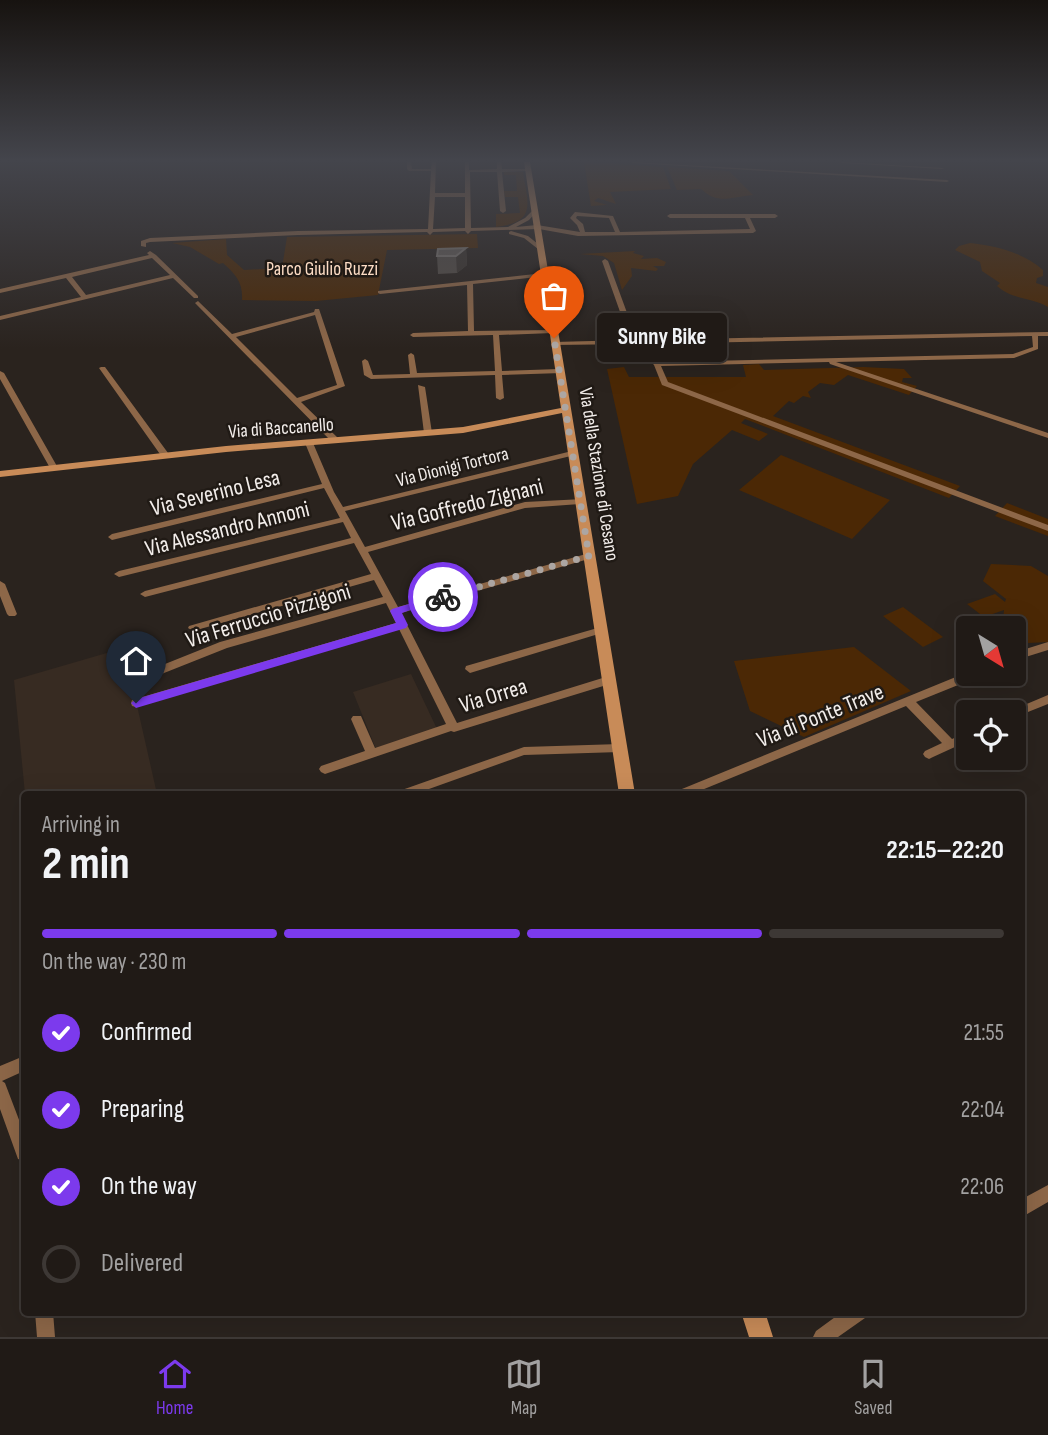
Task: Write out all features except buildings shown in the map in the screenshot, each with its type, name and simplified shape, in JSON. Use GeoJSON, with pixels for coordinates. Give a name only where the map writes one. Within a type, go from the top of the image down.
{"type":"FeatureCollection","features":[{"type":"Feature","properties":{"kind":"street"},"geometry":{"type":"LineString","coordinates":[[430,224],[430,232]]}},
{"type":"Feature","properties":{"kind":"street"},"geometry":{"type":"LineString","coordinates":[[468,224],[468,231]]}},
{"type":"Feature","properties":{"kind":"street"},"geometry":{"type":"LineString","coordinates":[[500,230],[518,224]]}},
{"type":"Feature","properties":{"kind":"street","name":"Via della Stazione di Cesano"},"geometry":{"type":"LineString","coordinates":[[537,224],[627,791]]}},
{"type":"Feature","properties":{"kind":"street"},"geometry":{"type":"LineString","coordinates":[[580,224],[583,234]]}},
{"type":"Feature","properties":{"kind":"street"},"geometry":{"type":"LineString","coordinates":[[614,224],[618,233]]}},
{"type":"Feature","properties":{"kind":"street"},"geometry":{"type":"LineString","coordinates":[[336,441],[144,246],[163,241],[230,237],[537,228],[583,234],[753,230],[751,224]]}},
{"type":"Feature","properties":{"kind":"street"},"geometry":{"type":"LineString","coordinates":[[500,230],[523,236],[540,248]]}},
{"type":"Feature","properties":{"kind":"street"},"geometry":{"type":"LineString","coordinates":[[0,291],[153,256]]}},
{"type":"Feature","properties":{"kind":"street"},"geometry":{"type":"LineString","coordinates":[[605,261],[637,341],[659,364]]}},
{"type":"Feature","properties":{"kind":"street"},"geometry":{"type":"LineString","coordinates":[[0,316],[173,275]]}},
{"type":"Feature","properties":{"kind":"street"},"geometry":{"type":"LineString","coordinates":[[380,292],[544,275]]}},
{"type":"Feature","properties":{"kind":"street"},"geometry":{"type":"LineString","coordinates":[[68,276],[84,296]]}},
{"type":"Feature","properties":{"kind":"street"},"geometry":{"type":"LineString","coordinates":[[470,283],[471,333]]}},
{"type":"Feature","properties":{"kind":"street"},"geometry":{"type":"LineString","coordinates":[[231,336],[317,311],[341,386],[296,401]]}},
{"type":"Feature","properties":{"kind":"street"},"geometry":{"type":"LineString","coordinates":[[413,335],[552,331]]}},
{"type":"Feature","properties":{"kind":"street"},"geometry":{"type":"LineString","coordinates":[[496,332],[500,398]]}},
{"type":"Feature","properties":{"kind":"street"},"geometry":{"type":"LineString","coordinates":[[554,344],[651,341],[670,352],[824,360],[1017,355],[1036,348],[1035,334]]}},
{"type":"Feature","properties":{"kind":"street"},"geometry":{"type":"LineString","coordinates":[[659,364],[670,352],[1048,334]]}},
{"type":"Feature","properties":{"kind":"street"},"geometry":{"type":"LineString","coordinates":[[651,341],[659,351],[659,364],[665,383],[1048,528]]}},
{"type":"Feature","properties":{"kind":"street"},"geometry":{"type":"LineString","coordinates":[[411,355],[414,374]]}},
{"type":"Feature","properties":{"kind":"street"},"geometry":{"type":"LineString","coordinates":[[824,360],[1048,436]]}},
{"type":"Feature","properties":{"kind":"street"},"geometry":{"type":"LineString","coordinates":[[365,361],[370,377],[559,371]]}},
{"type":"Feature","properties":{"kind":"street"},"geometry":{"type":"LineString","coordinates":[[103,368],[165,455]]}},
{"type":"Feature","properties":{"kind":"street"},"geometry":{"type":"LineString","coordinates":[[0,373],[54,468]]}},
{"type":"Feature","properties":{"kind":"street"},"geometry":{"type":"LineString","coordinates":[[421,387],[428,433]]}},
{"type":"Feature","properties":{"kind":"street","name":"Via di Baccanello"},"geometry":{"type":"LineString","coordinates":[[0,474],[165,455],[428,433],[487,426],[564,410]]}},
{"type":"Feature","properties":{"kind":"street","name":"Via Orrea"},"geometry":{"type":"LineString","coordinates":[[309,443],[327,485],[396,611],[453,726],[460,728],[608,680]]}},
{"type":"Feature","properties":{"kind":"street","name":"Via Dionigi Tortora"},"geometry":{"type":"LineString","coordinates":[[342,514],[572,453]]}},
{"type":"Feature","properties":{"kind":"street","name":"Via Severino Lesa"},"geometry":{"type":"LineString","coordinates":[[112,537],[327,485]]}},
{"type":"Feature","properties":{"kind":"street","name":"Via Goffredo Zignani"},"geometry":{"type":"LineString","coordinates":[[364,550],[447,529],[471,518],[525,505],[548,501],[580,501]]}},
{"type":"Feature","properties":{"kind":"street","name":"Via Alessandro Annoni"},"geometry":{"type":"LineString","coordinates":[[118,574],[342,514]]}},
{"type":"Feature","properties":{"kind":"street"},"geometry":{"type":"LineString","coordinates":[[145,594],[356,539]]}},
{"type":"Feature","properties":{"kind":"street"},"geometry":{"type":"LineString","coordinates":[[396,611],[589,556]]}},
{"type":"Feature","properties":{"kind":"street"},"geometry":{"type":"LineString","coordinates":[[193,628],[377,576]]}},
{"type":"Feature","properties":{"kind":"street"},"geometry":{"type":"LineString","coordinates":[[0,584],[12,614]]}},
{"type":"Feature","properties":{"kind":"street","name":"Via Ferruccio Pizzigoni"},"geometry":{"type":"LineString","coordinates":[[159,671],[224,645],[389,599]]}},
{"type":"Feature","properties":{"kind":"street"},"geometry":{"type":"LineString","coordinates":[[136,703],[402,625]]}},
{"type":"Feature","properties":{"kind":"street"},"geometry":{"type":"LineString","coordinates":[[470,669],[601,630]]}},
{"type":"Feature","properties":{"kind":"street"},"geometry":{"type":"LineString","coordinates":[[1026,653],[1048,646]]}},
{"type":"Feature","properties":{"kind":"street","name":"Via di Ponte Trave"},"geometry":{"type":"LineString","coordinates":[[688,791],[956,681]]}},
{"type":"Feature","properties":{"kind":"street"},"geometry":{"type":"LineString","coordinates":[[1026,708],[1048,699]]}},
{"type":"Feature","properties":{"kind":"street"},"geometry":{"type":"LineString","coordinates":[[908,701],[950,744]]}},
{"type":"Feature","properties":{"kind":"street"},"geometry":{"type":"LineString","coordinates":[[357,719],[372,753]]}},
{"type":"Feature","properties":{"kind":"street"},"geometry":{"type":"LineString","coordinates":[[325,769],[453,726]]}},
{"type":"Feature","properties":{"kind":"street"},"geometry":{"type":"LineString","coordinates":[[929,754],[956,741]]}},
{"type":"Feature","properties":{"kind":"street"},"geometry":{"type":"LineString","coordinates":[[411,791],[524,751],[620,748]]}},
{"type":"Feature","properties":{"kind":"street"},"geometry":{"type":"LineString","coordinates":[[0,1073],[21,1065]]}},
{"type":"Feature","properties":{"kind":"street"},"geometry":{"type":"LineString","coordinates":[[0,1088],[21,1145]]}},
{"type":"Feature","properties":{"kind":"street"},"geometry":{"type":"LineString","coordinates":[[1025,1207],[1048,1193]]}},
{"type":"Feature","properties":{"kind":"street"},"geometry":{"type":"LineString","coordinates":[[44,1316],[46,1337]]}},
{"type":"Feature","properties":{"kind":"street"},"geometry":{"type":"LineString","coordinates":[[754,1316],[761,1337]]}},
{"type":"Feature","properties":{"kind":"street"},"geometry":{"type":"LineString","coordinates":[[822,1337],[853,1316]]}},
{"type":"Feature","properties":{"kind":"shaded area"},"geometry":{"type":"Polygon","coordinates":[[[124,648],[156,791],[25,791],[14,680],[124,648]]]}},
{"type":"Feature","properties":{"kind":"shaded area"},"geometry":{"type":"Polygon","coordinates":[[[411,674],[437,729],[376,749],[353,692],[411,674]]]}},
{"type":"Feature","properties":{"kind":"green space","name":"Parco Giulio Ruzzi"},"geometry":{"type":"Polygon","coordinates":[[[477,234],[478,248],[387,250],[378,295],[316,301],[242,300],[238,279],[223,263],[219,264],[190,247],[172,243],[226,239],[227,255],[244,270],[282,268],[287,237],[477,234]]]}},
{"type":"Feature","properties":{"kind":"green space"},"geometry":{"type":"Polygon","coordinates":[[[970,243],[1009,251],[1043,270],[1043,276],[1037,278],[1036,283],[1048,287],[1048,307],[1003,291],[997,286],[1000,283],[982,271],[980,262],[955,250],[970,243]]]}},
{"type":"Feature","properties":{"kind":"green space"},"geometry":{"type":"Polygon","coordinates":[[[635,251],[633,253],[644,256],[641,259],[657,258],[666,262],[664,266],[653,266],[658,269],[656,271],[631,268],[632,276],[622,290],[614,263],[603,256],[580,254],[635,251]]]}},
{"type":"Feature","properties":{"kind":"green space"},"geometry":{"type":"Polygon","coordinates":[[[759,364],[764,370],[863,367],[904,369],[912,378],[903,378],[902,382],[917,386],[909,395],[848,375],[834,385],[820,383],[808,392],[811,398],[803,396],[794,403],[789,401],[773,416],[960,486],[949,498],[745,419],[741,423],[768,434],[759,441],[732,430],[693,464],[678,496],[637,504],[607,369],[624,367],[629,377],[746,377],[743,365],[759,364]]]}},
{"type":"Feature","properties":{"kind":"green space"},"geometry":{"type":"Polygon","coordinates":[[[781,455],[890,500],[852,539],[739,490],[781,455]]]}},
{"type":"Feature","properties":{"kind":"green space"},"geometry":{"type":"Polygon","coordinates":[[[1007,503],[1048,519],[1048,536],[995,516],[1007,503]]]}},
{"type":"Feature","properties":{"kind":"green space"},"geometry":{"type":"Polygon","coordinates":[[[991,564],[1031,566],[1048,576],[1048,642],[1026,641],[1026,616],[1003,616],[1004,610],[983,616],[967,604],[995,594],[1005,602],[1006,599],[983,581],[991,564]]]}},
{"type":"Feature","properties":{"kind":"green space"},"geometry":{"type":"Polygon","coordinates":[[[903,607],[943,637],[923,647],[883,616],[903,607]]]}},
{"type":"Feature","properties":{"kind":"green space"},"geometry":{"type":"Polygon","coordinates":[[[854,647],[911,691],[804,737],[750,711],[734,661],[854,647]]]}},
{"type":"Feature","properties":{"kind":"way so far"},"geometry":{"type":"LineString","coordinates":[[443,597],[589,556],[554,338]]}},
{"type":"Feature","properties":{"kind":"place","name":"Sunny Bike"},"geometry":{"type":"Point","coordinates":[554,338]}},
{"type":"Feature","properties":{"kind":"route"},"geometry":{"type":"LineString","coordinates":[[136,703],[402,625],[396,611],[443,597]]}}]}
